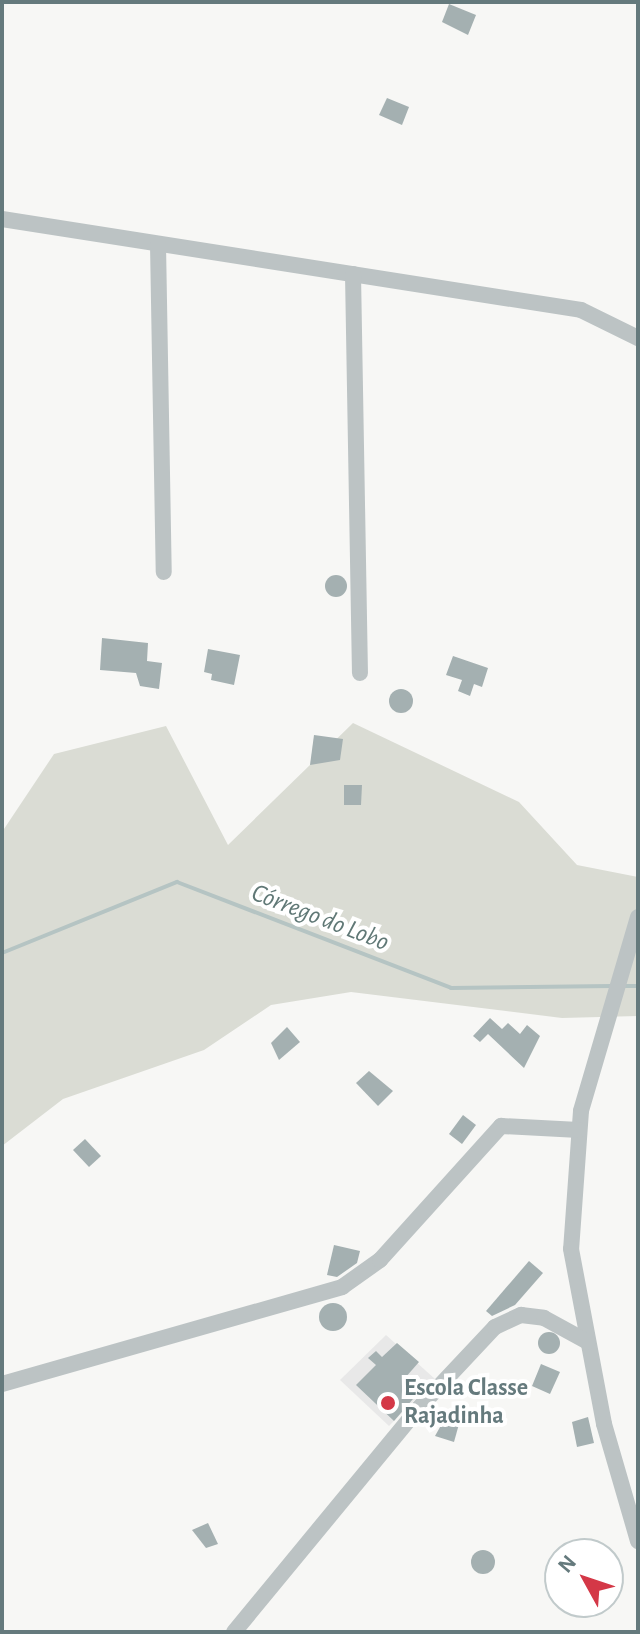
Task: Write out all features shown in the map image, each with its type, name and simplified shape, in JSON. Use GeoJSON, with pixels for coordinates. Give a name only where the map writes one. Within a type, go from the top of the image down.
{"type":"FeatureCollection","features":[{"type":"Feature","properties":{"kind":"street"},"geometry":{"type":"LineString","coordinates":[[2,219],[581,310],[638,338]]}},
{"type":"Feature","properties":{"kind":"street"},"geometry":{"type":"LineString","coordinates":[[158,244],[164,572]]}},
{"type":"Feature","properties":{"kind":"street"},"geometry":{"type":"LineString","coordinates":[[353,274],[360,673]]}},
{"type":"Feature","properties":{"kind":"street"},"geometry":{"type":"LineString","coordinates":[[638,917],[595,1051],[579,1130],[571,1249],[604,1424],[638,1541]]}},
{"type":"Feature","properties":{"kind":"street"},"geometry":{"type":"LineString","coordinates":[[2,1384],[342,1287],[380,1260],[501,1126],[579,1130]]}},
{"type":"Feature","properties":{"kind":"street"},"geometry":{"type":"LineString","coordinates":[[234,1632],[386,1446],[495,1327],[521,1315],[544,1318],[588,1342]]}},
{"type":"Feature","properties":{"kind":"shaded area"},"geometry":{"type":"Polygon","coordinates":[[[353,723],[519,802],[577,865],[638,877],[638,1016],[562,1018],[351,992],[271,1005],[204,1050],[63,1099],[2,1146],[2,832],[54,754],[166,726],[228,845],[353,723]]]}},
{"type":"Feature","properties":{"kind":"shaded area","name":"Escola Classe Rajadinha"},"geometry":{"type":"Polygon","coordinates":[[[386,1335],[435,1379],[389,1426],[340,1380],[386,1335]]]}},
{"type":"Feature","properties":{"kind":"building"},"geometry":{"type":"Polygon","coordinates":[[[449,4],[476,15],[468,35],[442,22],[449,4]]]}},
{"type":"Feature","properties":{"kind":"building"},"geometry":{"type":"Polygon","coordinates":[[[387,98],[409,107],[402,125],[379,115],[387,98]]]}},
{"type":"Feature","properties":{"kind":"building"},"geometry":{"type":"Polygon","coordinates":[[[336,575],[347,586],[336,597],[325,586],[336,575]]]}},
{"type":"Feature","properties":{"kind":"building"},"geometry":{"type":"Polygon","coordinates":[[[102,638],[148,643],[147,661],[162,663],[159,689],[140,686],[136,673],[100,670],[102,638]]]}},
{"type":"Feature","properties":{"kind":"building"},"geometry":{"type":"Polygon","coordinates":[[[208,649],[240,655],[234,685],[211,680],[212,674],[204,672],[208,649]]]}},
{"type":"Feature","properties":{"kind":"building"},"geometry":{"type":"Polygon","coordinates":[[[453,656],[488,668],[482,687],[474,684],[470,696],[458,691],[462,680],[446,675],[453,656]]]}},
{"type":"Feature","properties":{"kind":"building"},"geometry":{"type":"Polygon","coordinates":[[[401,689],[410,692],[413,701],[410,710],[401,713],[392,710],[389,701],[392,692],[401,689]]]}},
{"type":"Feature","properties":{"kind":"building"},"geometry":{"type":"Polygon","coordinates":[[[314,735],[343,739],[340,760],[310,765],[314,735]]]}},
{"type":"Feature","properties":{"kind":"building"},"geometry":{"type":"Polygon","coordinates":[[[344,785],[362,785],[361,805],[344,805],[344,785]]]}},
{"type":"Feature","properties":{"kind":"building"},"geometry":{"type":"Polygon","coordinates":[[[490,1018],[502,1029],[508,1023],[520,1034],[527,1025],[540,1036],[524,1068],[488,1034],[480,1042],[473,1036],[490,1018]]]}},
{"type":"Feature","properties":{"kind":"building"},"geometry":{"type":"Polygon","coordinates":[[[287,1027],[300,1042],[279,1060],[271,1043],[287,1027]]]}},
{"type":"Feature","properties":{"kind":"building"},"geometry":{"type":"Polygon","coordinates":[[[369,1071],[393,1091],[378,1106],[356,1083],[369,1071]]]}},
{"type":"Feature","properties":{"kind":"building"},"geometry":{"type":"Polygon","coordinates":[[[463,1115],[476,1125],[462,1144],[449,1134],[463,1115]]]}},
{"type":"Feature","properties":{"kind":"building"},"geometry":{"type":"Polygon","coordinates":[[[85,1139],[101,1156],[89,1167],[73,1150],[85,1139]]]}},
{"type":"Feature","properties":{"kind":"building"},"geometry":{"type":"Polygon","coordinates":[[[334,1245],[360,1251],[357,1263],[337,1277],[327,1275],[334,1245]]]}},
{"type":"Feature","properties":{"kind":"building"},"geometry":{"type":"Polygon","coordinates":[[[529,1261],[543,1273],[515,1305],[492,1316],[486,1311],[529,1261]]]}},
{"type":"Feature","properties":{"kind":"building"},"geometry":{"type":"Polygon","coordinates":[[[333,1303],[343,1307],[347,1317],[343,1327],[333,1331],[323,1327],[319,1317],[323,1307],[333,1303]]]}},
{"type":"Feature","properties":{"kind":"building"},"geometry":{"type":"Polygon","coordinates":[[[545,1332],[553,1332],[560,1343],[553,1354],[545,1354],[538,1347],[538,1339],[545,1332]]]}},
{"type":"Feature","properties":{"kind":"building","name":"Escola Classe Rajadinha"},"geometry":{"type":"Polygon","coordinates":[[[397,1343],[419,1362],[405,1378],[419,1392],[394,1421],[356,1385],[376,1365],[368,1358],[376,1351],[382,1357],[397,1343]]]}},
{"type":"Feature","properties":{"kind":"building"},"geometry":{"type":"Polygon","coordinates":[[[541,1364],[560,1372],[550,1394],[532,1386],[541,1364]]]}},
{"type":"Feature","properties":{"kind":"building"},"geometry":{"type":"Polygon","coordinates":[[[588,1417],[594,1443],[577,1447],[572,1422],[588,1417]]]}},
{"type":"Feature","properties":{"kind":"building"},"geometry":{"type":"Polygon","coordinates":[[[444,1420],[459,1424],[454,1442],[435,1436],[444,1420]]]}},
{"type":"Feature","properties":{"kind":"building"},"geometry":{"type":"Polygon","coordinates":[[[208,1523],[218,1544],[206,1548],[192,1530],[208,1523]]]}},
{"type":"Feature","properties":{"kind":"building"},"geometry":{"type":"Polygon","coordinates":[[[483,1550],[492,1553],[495,1562],[492,1571],[483,1574],[474,1571],[471,1562],[474,1553],[483,1550]]]}},
{"type":"Feature","properties":{"kind":"waterway","name":"Córrego do Lobo"},"geometry":{"type":"LineString","coordinates":[[2,953],[177,882],[451,988],[612,986]]}},
{"type":"Feature","properties":{"kind":"waterway","name":"Córrego do Lobo"},"geometry":{"type":"LineString","coordinates":[[620,986],[638,986]]}},
{"type":"Feature","properties":{"kind":"place","name":"Escola Classe Rajadinha"},"geometry":{"type":"Point","coordinates":[388,1403]}}]}
